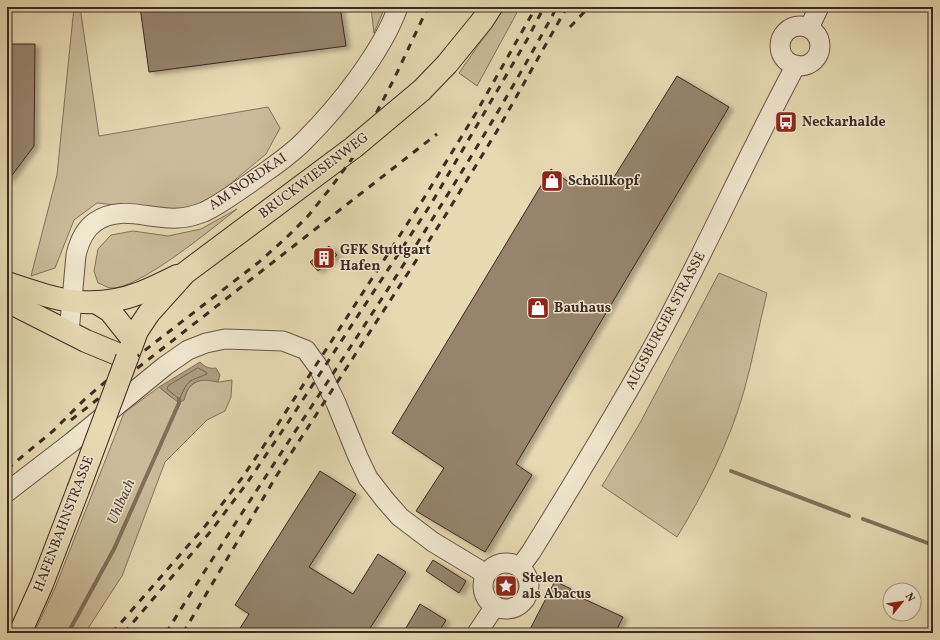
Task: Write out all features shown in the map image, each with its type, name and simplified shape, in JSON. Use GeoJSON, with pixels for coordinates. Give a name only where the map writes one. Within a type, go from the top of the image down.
{"type":"FeatureCollection","features":[{"type":"Feature","properties":{"kind":"main road","name":"BRUCKWIESENWEG"},"geometry":{"type":"LineString","coordinates":[[130,349],[137,331],[149,313],[185,273],[354,147],[422,90],[447,64],[482,21],[491,7]]}},
{"type":"Feature","properties":{"kind":"main road"},"geometry":{"type":"LineString","coordinates":[[7,283],[47,296],[72,302],[96,303],[125,298],[141,293],[185,273]]}},
{"type":"Feature","properties":{"kind":"main road"},"geometry":{"type":"LineString","coordinates":[[7,301],[69,333],[130,349]]}},
{"type":"Feature","properties":{"kind":"main road"},"geometry":{"type":"LineString","coordinates":[[96,303],[110,311],[130,349]]}},
{"type":"Feature","properties":{"kind":"main road","name":"HAFENBAHNSTRASSE"},"geometry":{"type":"LineString","coordinates":[[20,633],[42,584],[130,349]]}},
{"type":"Feature","properties":{"kind":"street","name":"AM NORDKAI"},"geometry":{"type":"LineString","coordinates":[[69,333],[76,255],[78,246],[86,230],[100,219],[114,213],[170,218],[195,215],[216,206],[283,159],[304,141],[349,90],[383,38],[398,7]]}},
{"type":"Feature","properties":{"kind":"street"},"geometry":{"type":"LineString","coordinates":[[809,28],[819,7]]}},
{"type":"Feature","properties":{"kind":"street"},"geometry":{"type":"LineString","coordinates":[[796,26],[809,28],[816,33],[819,40],[820,48],[817,56],[812,62],[804,65],[796,65],[788,62],[783,56],[780,48],[781,39],[784,33],[796,26]]}},
{"type":"Feature","properties":{"kind":"street","name":"AUGSBURGER STRASSE"},"geometry":{"type":"LineString","coordinates":[[520,567],[531,552],[611,422],[659,335],[698,261],[796,65]]}},
{"type":"Feature","properties":{"kind":"street","name":"HAFENBAHNSTRASSE"},"geometry":{"type":"LineString","coordinates":[[7,492],[72,442],[165,366],[188,350],[206,343],[225,339],[283,341],[306,350],[319,368],[336,403],[368,478],[385,500],[400,517],[433,542],[486,574]]}},
{"type":"Feature","properties":{"kind":"street"},"geometry":{"type":"LineString","coordinates":[[501,564],[511,564],[520,567],[526,574],[529,582],[529,590],[526,598],[520,605],[504,609],[495,606],[488,601],[484,593],[483,584],[486,574],[492,568],[501,564]]}},
{"type":"Feature","properties":{"kind":"street"},"geometry":{"type":"LineString","coordinates":[[477,633],[495,606]]}},
{"type":"Feature","properties":{"kind":"shaded area"},"geometry":{"type":"Polygon","coordinates":[[[74,7],[80,7],[99,136],[268,107],[280,128],[266,154],[217,195],[181,212],[97,203],[74,220],[55,268],[31,276],[57,175],[74,7]]]}},
{"type":"Feature","properties":{"kind":"shaded area"},"geometry":{"type":"Polygon","coordinates":[[[371,7],[385,7],[374,33],[371,7]]]}},
{"type":"Feature","properties":{"kind":"shaded area"},"geometry":{"type":"Polygon","coordinates":[[[505,7],[520,7],[477,86],[459,73],[505,7]]]}},
{"type":"Feature","properties":{"kind":"shaded area"},"geometry":{"type":"Polygon","coordinates":[[[237,209],[194,243],[156,269],[138,279],[122,286],[110,288],[98,283],[94,271],[98,249],[111,235],[133,231],[168,236],[201,229],[237,209]]]}},
{"type":"Feature","properties":{"kind":"shaded area"},"geometry":{"type":"Polygon","coordinates":[[[719,273],[767,293],[744,391],[724,448],[707,484],[677,537],[602,486],[640,423],[719,273]]]}},
{"type":"Feature","properties":{"kind":"shaded area"},"geometry":{"type":"Polygon","coordinates":[[[205,379],[219,382],[232,380],[231,397],[225,411],[207,420],[165,462],[122,576],[85,633],[34,633],[55,588],[124,413],[159,387],[171,397],[184,400],[187,391],[193,384],[205,379]]]}},
{"type":"Feature","properties":{"kind":"shaded area"},"geometry":{"type":"Polygon","coordinates":[[[507,575],[512,576],[518,582],[518,592],[512,598],[507,599],[502,598],[496,592],[495,587],[496,582],[502,576],[507,575]]]}},
{"type":"Feature","properties":{"kind":"water"},"geometry":{"type":"Polygon","coordinates":[[[200,362],[207,367],[216,368],[220,375],[218,382],[205,380],[192,384],[186,393],[184,400],[179,403],[159,387],[200,362]]]}},
{"type":"Feature","properties":{"kind":"building"},"geometry":{"type":"Polygon","coordinates":[[[140,7],[340,7],[346,46],[149,72],[140,7]]]}},
{"type":"Feature","properties":{"kind":"building"},"geometry":{"type":"Polygon","coordinates":[[[7,44],[35,44],[34,146],[7,182],[7,44]]]}},
{"type":"Feature","properties":{"kind":"building","name":"Bauhaus"},"geometry":{"type":"Polygon","coordinates":[[[677,76],[729,107],[516,464],[532,475],[485,552],[416,511],[444,468],[392,433],[551,169],[571,184],[611,182],[677,76]]]}},
{"type":"Feature","properties":{"kind":"building","name":"GFK Stuttgart Hafen"},"geometry":{"type":"Polygon","coordinates":[[[329,246],[337,255],[318,271],[310,262],[329,246]]]}},
{"type":"Feature","properties":{"kind":"building"},"geometry":{"type":"Polygon","coordinates":[[[320,471],[356,494],[309,567],[353,594],[378,554],[406,572],[367,633],[237,633],[249,614],[235,605],[320,471]]]}},
{"type":"Feature","properties":{"kind":"building"},"geometry":{"type":"Polygon","coordinates":[[[433,560],[466,581],[459,593],[426,571],[433,560]]]}},
{"type":"Feature","properties":{"kind":"building"},"geometry":{"type":"Polygon","coordinates":[[[555,581],[571,589],[569,592],[623,617],[615,633],[528,633],[555,581]]]}},
{"type":"Feature","properties":{"kind":"building"},"geometry":{"type":"Polygon","coordinates":[[[420,604],[446,620],[438,633],[403,633],[420,604]]]}},
{"type":"Feature","properties":{"kind":"waterway","name":"Uhlbach"},"geometry":{"type":"LineString","coordinates":[[68,633],[114,549],[179,403],[179,399]]}},
{"type":"Feature","properties":{"kind":"waterway"},"geometry":{"type":"LineString","coordinates":[[731,471],[849,516]]}},
{"type":"Feature","properties":{"kind":"waterway"},"geometry":{"type":"LineString","coordinates":[[863,519],[933,545]]}},
{"type":"Feature","properties":{"kind":"railway"},"geometry":{"type":"LineString","coordinates":[[7,469],[53,431],[85,399],[122,368],[259,262],[308,216],[354,156],[394,79],[428,7]]}},
{"type":"Feature","properties":{"kind":"railway"},"geometry":{"type":"LineString","coordinates":[[112,633],[206,525],[242,478],[424,198],[476,113],[536,7]]}},
{"type":"Feature","properties":{"kind":"railway"},"geometry":{"type":"LineString","coordinates":[[124,633],[211,531],[247,483],[289,421],[431,204],[528,38],[544,7]]}},
{"type":"Feature","properties":{"kind":"railway"},"geometry":{"type":"LineString","coordinates":[[166,633],[465,167],[512,88],[557,7]]}},
{"type":"Feature","properties":{"kind":"railway"},"geometry":{"type":"LineString","coordinates":[[183,633],[277,475],[445,216],[497,131],[567,7]]}},
{"type":"Feature","properties":{"kind":"railway"},"geometry":{"type":"LineString","coordinates":[[570,27],[589,7]]}},
{"type":"Feature","properties":{"kind":"railway"},"geometry":{"type":"LineString","coordinates":[[71,420],[437,134]]}},
{"type":"Feature","properties":{"kind":"place","name":"Neckarhalde"},"geometry":{"type":"Point","coordinates":[786,122]}},
{"type":"Feature","properties":{"kind":"place","name":"Schöllkopf"},"geometry":{"type":"Point","coordinates":[552,181]}},
{"type":"Feature","properties":{"kind":"place","name":"GFK Stuttgart Hafen"},"geometry":{"type":"Point","coordinates":[324,258]}},
{"type":"Feature","properties":{"kind":"place","name":"Bauhaus"},"geometry":{"type":"Point","coordinates":[538,308]}},
{"type":"Feature","properties":{"kind":"place","name":"Stelen als Abacus"},"geometry":{"type":"Point","coordinates":[506,586]}}]}
